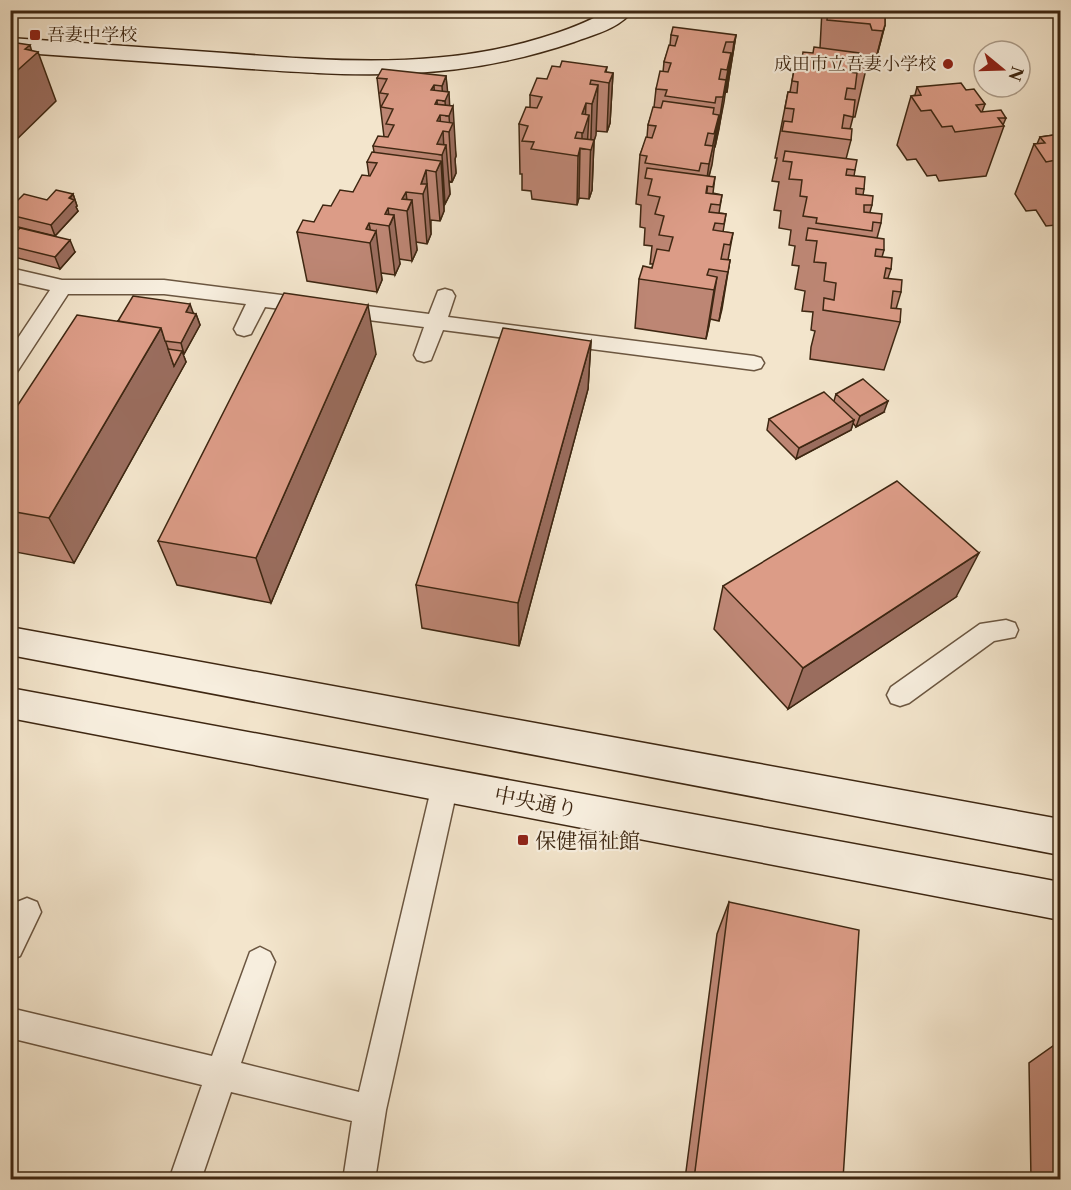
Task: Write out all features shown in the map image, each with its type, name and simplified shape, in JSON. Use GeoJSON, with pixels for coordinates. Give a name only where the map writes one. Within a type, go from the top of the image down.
{"type":"FeatureCollection","features":[{"type":"Feature","properties":{"kind":"street"},"geometry":{"type":"LineString","coordinates":[[10,45],[360,69],[422,69],[489,61],[546,45],[587,30],[623,10]]}},
{"type":"Feature","properties":{"kind":"street"},"geometry":{"type":"LineString","coordinates":[[10,641],[1060,837]]}},
{"type":"Feature","properties":{"kind":"street","name":"中央通り"},"geometry":{"type":"LineString","coordinates":[[10,703],[1060,901]]}},
{"type":"Feature","properties":{"kind":"lane"},"geometry":{"type":"LineString","coordinates":[[10,274],[62,287],[164,287],[754,363]]}},
{"type":"Feature","properties":{"kind":"lane"},"geometry":{"type":"LineString","coordinates":[[10,367],[62,287]]}},
{"type":"Feature","properties":{"kind":"lane"},"geometry":{"type":"LineString","coordinates":[[424,355],[445,296]]}},
{"type":"Feature","properties":{"kind":"lane"},"geometry":{"type":"LineString","coordinates":[[244,329],[258,299]]}},
{"type":"Feature","properties":{"kind":"lane"},"geometry":{"type":"LineString","coordinates":[[900,695],[989,631],[1006,630]]}},
{"type":"Feature","properties":{"kind":"lane"},"geometry":{"type":"LineString","coordinates":[[359,1179],[370,1110],[445,785]]}},
{"type":"Feature","properties":{"kind":"lane"},"geometry":{"type":"LineString","coordinates":[[10,946],[27,912]]}},
{"type":"Feature","properties":{"kind":"lane"},"geometry":{"type":"LineString","coordinates":[[185,1179],[260,962]]}},
{"type":"Feature","properties":{"kind":"lane"},"geometry":{"type":"LineString","coordinates":[[10,1023],[370,1110]]}},
{"type":"Feature","properties":{"kind":"building"},"geometry":{"type":"Polygon","coordinates":[[[828,10],[885,10],[885,25],[883,31],[872,30],[870,24],[827,20],[828,10]]]}},
{"type":"Feature","properties":{"kind":"building"},"geometry":{"type":"Polygon","coordinates":[[[673,27],[736,35],[734,42],[726,42],[723,52],[731,53],[727,70],[721,69],[719,79],[726,80],[723,97],[716,97],[715,103],[665,96],[667,90],[656,89],[660,71],[668,72],[671,63],[664,62],[669,45],[675,46],[678,36],[671,35],[673,27]]]}},
{"type":"Feature","properties":{"kind":"building"},"geometry":{"type":"Polygon","coordinates":[[[17,43],[30,45],[25,49],[38,52],[10,77],[10,49],[17,43]]]}},
{"type":"Feature","properties":{"kind":"building"},"geometry":{"type":"Polygon","coordinates":[[[814,47],[859,53],[858,59],[868,60],[867,68],[850,66],[849,72],[857,73],[855,89],[847,88],[845,99],[855,100],[853,117],[844,115],[842,128],[852,129],[851,140],[782,131],[784,121],[792,122],[794,109],[785,108],[788,92],[797,93],[798,82],[792,81],[795,65],[801,66],[803,52],[813,53],[814,47]]]}},
{"type":"Feature","properties":{"kind":"building"},"geometry":{"type":"Polygon","coordinates":[[[562,61],[607,67],[605,72],[613,73],[609,83],[591,80],[590,84],[598,85],[592,104],[586,103],[582,114],[589,115],[583,133],[577,132],[575,138],[594,140],[591,150],[580,148],[578,156],[531,149],[534,142],[522,141],[528,126],[519,124],[526,107],[537,108],[542,97],[530,95],[537,78],[547,79],[552,66],[560,67],[562,61]]]}},
{"type":"Feature","properties":{"kind":"building"},"geometry":{"type":"Polygon","coordinates":[[[382,69],[446,76],[442,86],[434,85],[431,90],[449,92],[445,101],[437,100],[435,104],[453,106],[449,116],[440,115],[437,121],[453,123],[449,132],[443,131],[437,144],[446,145],[442,155],[373,146],[378,136],[388,137],[394,125],[386,124],[393,109],[381,107],[388,94],[380,93],[387,79],[377,78],[382,69]]]}},
{"type":"Feature","properties":{"kind":"building"},"geometry":{"type":"Polygon","coordinates":[[[961,83],[966,90],[972,89],[972,99],[981,99],[985,104],[976,105],[981,112],[1001,110],[1006,118],[998,118],[1004,126],[955,132],[952,126],[942,127],[931,110],[921,111],[911,96],[921,95],[917,87],[961,83]]]}},
{"type":"Feature","properties":{"kind":"building"},"geometry":{"type":"Polygon","coordinates":[[[663,101],[714,108],[713,114],[719,115],[714,134],[708,133],[705,145],[713,146],[709,164],[701,163],[699,171],[645,163],[647,156],[640,155],[646,137],[652,138],[656,126],[648,125],[653,107],[661,108],[663,101]]]}},
{"type":"Feature","properties":{"kind":"building"},"geometry":{"type":"Polygon","coordinates":[[[1060,134],[1060,166],[1056,160],[1046,162],[1034,144],[1045,143],[1040,137],[1060,134]]]}},
{"type":"Feature","properties":{"kind":"building"},"geometry":{"type":"Polygon","coordinates":[[[785,151],[857,160],[855,170],[847,169],[846,175],[865,177],[864,189],[856,188],[856,194],[873,196],[872,205],[864,205],[864,212],[882,214],[881,223],[873,222],[872,231],[816,223],[817,218],[803,216],[807,197],[800,196],[802,180],[789,179],[792,162],[783,161],[785,151]]]}},
{"type":"Feature","properties":{"kind":"building"},"geometry":{"type":"Polygon","coordinates":[[[372,152],[441,161],[436,172],[426,170],[421,184],[427,184],[423,194],[406,192],[402,199],[412,200],[407,211],[388,208],[385,214],[394,215],[389,226],[369,223],[366,229],[376,231],[370,243],[297,232],[303,220],[314,222],[323,205],[331,206],[340,190],[353,192],[362,175],[370,176],[377,163],[367,162],[372,152]]]}},
{"type":"Feature","properties":{"kind":"building"},"geometry":{"type":"Polygon","coordinates":[[[647,168],[715,177],[713,187],[707,186],[706,193],[722,195],[720,205],[711,204],[709,212],[726,214],[724,224],[715,223],[713,230],[733,233],[730,245],[724,244],[721,259],[730,260],[728,272],[709,269],[707,275],[717,277],[714,290],[639,279],[643,266],[652,268],[657,249],[669,251],[673,237],[659,235],[664,216],[655,214],[660,197],[648,195],[652,179],[645,178],[647,168]]]}},
{"type":"Feature","properties":{"kind":"building"},"geometry":{"type":"Polygon","coordinates":[[[56,190],[73,194],[69,198],[74,200],[51,225],[10,215],[10,208],[24,194],[47,200],[56,190]]]}},
{"type":"Feature","properties":{"kind":"building"},"geometry":{"type":"Polygon","coordinates":[[[20,228],[70,240],[55,257],[10,246],[10,238],[20,228]]]}},
{"type":"Feature","properties":{"kind":"building"},"geometry":{"type":"Polygon","coordinates":[[[808,228],[884,239],[884,250],[876,249],[875,256],[892,258],[891,269],[886,268],[884,278],[902,280],[901,292],[893,291],[891,308],[901,309],[900,322],[823,310],[824,298],[834,300],[836,283],[824,281],[826,263],[814,262],[817,241],[806,240],[808,228]]]}},
{"type":"Feature","properties":{"kind":"building"},"geometry":{"type":"Polygon","coordinates":[[[284,293],[368,305],[256,558],[158,541],[284,293]]]}},
{"type":"Feature","properties":{"kind":"building"},"geometry":{"type":"Polygon","coordinates":[[[133,296],[190,304],[186,312],[196,314],[181,343],[165,341],[161,328],[118,321],[133,296]]]}},
{"type":"Feature","properties":{"kind":"building"},"geometry":{"type":"Polygon","coordinates":[[[77,315],[161,328],[49,518],[10,511],[10,417],[77,315]]]}},
{"type":"Feature","properties":{"kind":"building"},"geometry":{"type":"Polygon","coordinates":[[[503,328],[591,341],[518,603],[416,585],[503,328]]]}},
{"type":"Feature","properties":{"kind":"building"},"geometry":{"type":"Polygon","coordinates":[[[168,349],[182,351],[174,366],[168,349]]]}},
{"type":"Feature","properties":{"kind":"building"},"geometry":{"type":"Polygon","coordinates":[[[863,379],[888,401],[860,416],[836,394],[863,379]]]}},
{"type":"Feature","properties":{"kind":"building"},"geometry":{"type":"Polygon","coordinates":[[[824,392],[854,420],[799,448],[769,419],[824,392]]]}},
{"type":"Feature","properties":{"kind":"building"},"geometry":{"type":"Polygon","coordinates":[[[897,481],[979,553],[803,668],[723,586],[897,481]]]}},
{"type":"Feature","properties":{"kind":"building"},"geometry":{"type":"Polygon","coordinates":[[[729,902],[859,930],[843,1179],[694,1179],[729,902]]]}},
{"type":"Feature","properties":{"kind":"place","name":"吾妻中学校"},"geometry":{"type":"Point","coordinates":[35,35]}},
{"type":"Feature","properties":{"kind":"place","name":"成田市立吾妻小学校"},"geometry":{"type":"Point","coordinates":[948,64]}},
{"type":"Feature","properties":{"kind":"place","name":"保健福祉館"},"geometry":{"type":"Point","coordinates":[523,840]}}]}
